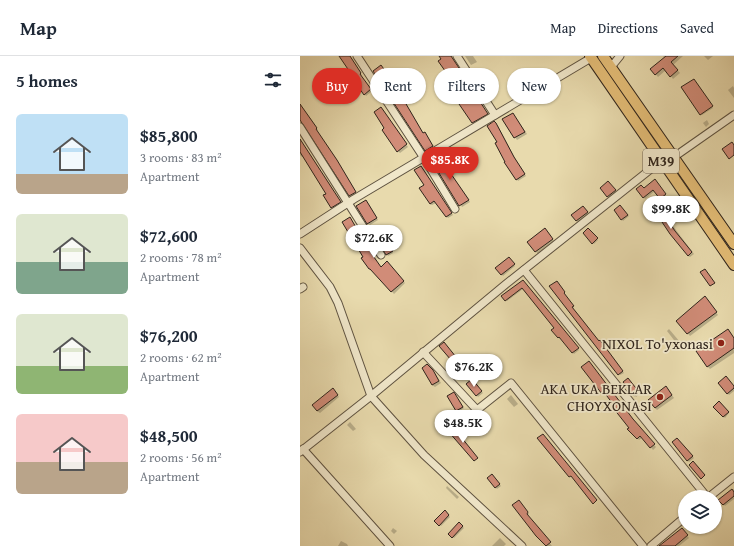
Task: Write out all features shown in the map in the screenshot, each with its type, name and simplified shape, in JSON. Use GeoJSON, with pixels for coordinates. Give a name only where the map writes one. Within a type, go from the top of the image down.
{"type":"FeatureCollection","features":[{"type":"Feature","properties":{"kind":"highway","name":"M39"},"geometry":{"type":"LineString","coordinates":[[603,56],[734,244]]}},
{"type":"Feature","properties":{"kind":"highway","name":"M39"},"geometry":{"type":"LineString","coordinates":[[590,57],[734,265]]}},
{"type":"Feature","properties":{"kind":"highway"},"geometry":{"type":"LineString","coordinates":[[615,93],[619,87],[628,92]]}},
{"type":"Feature","properties":{"kind":"street"},"geometry":{"type":"LineString","coordinates":[[357,56],[424,158],[455,209]]}},
{"type":"Feature","properties":{"kind":"street"},"geometry":{"type":"LineString","coordinates":[[457,56],[495,115]]}},
{"type":"Feature","properties":{"kind":"street"},"geometry":{"type":"LineString","coordinates":[[611,67],[620,56]]}},
{"type":"Feature","properties":{"kind":"street"},"geometry":{"type":"LineString","coordinates":[[300,234],[590,57]]}},
{"type":"Feature","properties":{"kind":"street"},"geometry":{"type":"LineString","coordinates":[[674,157],[734,115]]}},
{"type":"Feature","properties":{"kind":"street"},"geometry":{"type":"LineString","coordinates":[[300,127],[381,255]]}},
{"type":"Feature","properties":{"kind":"street"},"geometry":{"type":"LineString","coordinates":[[390,546],[302,450],[371,396],[524,270],[661,161]]}},
{"type":"Feature","properties":{"kind":"street"},"geometry":{"type":"LineString","coordinates":[[300,248],[330,287],[338,303],[371,396],[424,455],[522,546]]}},
{"type":"Feature","properties":{"kind":"street"},"geometry":{"type":"LineString","coordinates":[[524,270],[702,490]]}},
{"type":"Feature","properties":{"kind":"street"},"geometry":{"type":"LineString","coordinates":[[423,352],[477,410],[511,383],[642,546]]}},
{"type":"Feature","properties":{"kind":"street"},"geometry":{"type":"LineString","coordinates":[[717,490],[734,477]]}},
{"type":"Feature","properties":{"kind":"street"},"geometry":{"type":"LineString","coordinates":[[651,546],[678,523]]}},
{"type":"Feature","properties":{"kind":"building"},"geometry":{"type":"Polygon","coordinates":[[[339,56],[350,56],[358,68],[347,68],[339,56]]]}},
{"type":"Feature","properties":{"kind":"building"},"geometry":{"type":"Polygon","coordinates":[[[439,56],[451,56],[459,68],[443,68],[438,61],[441,59],[439,56]]]}},
{"type":"Feature","properties":{"kind":"building"},"geometry":{"type":"Polygon","coordinates":[[[666,56],[678,56],[671,62],[678,70],[670,77],[663,68],[655,75],[650,69],[666,56]]]}},
{"type":"Feature","properties":{"kind":"building"},"geometry":{"type":"Polygon","coordinates":[[[362,77],[370,88],[370,90],[364,95],[362,92],[362,77]]]}},
{"type":"Feature","properties":{"kind":"building"},"geometry":{"type":"Polygon","coordinates":[[[694,79],[713,106],[700,115],[681,87],[694,79]]]}},
{"type":"Feature","properties":{"kind":"building"},"geometry":{"type":"Polygon","coordinates":[[[300,104],[317,128],[316,129],[356,192],[349,196],[300,120],[300,104]]]}},
{"type":"Feature","properties":{"kind":"building"},"geometry":{"type":"Polygon","coordinates":[[[394,104],[406,104],[423,133],[425,132],[433,146],[425,151],[394,104]]]}},
{"type":"Feature","properties":{"kind":"building"},"geometry":{"type":"Polygon","coordinates":[[[459,104],[482,104],[488,114],[472,123],[459,104]]]}},
{"type":"Feature","properties":{"kind":"building"},"geometry":{"type":"Polygon","coordinates":[[[381,107],[407,144],[397,152],[382,130],[384,128],[374,112],[381,107]]]}},
{"type":"Feature","properties":{"kind":"building"},"geometry":{"type":"Polygon","coordinates":[[[513,113],[525,132],[514,138],[502,119],[513,113]]]}},
{"type":"Feature","properties":{"kind":"building"},"geometry":{"type":"Polygon","coordinates":[[[494,121],[525,174],[516,180],[504,162],[495,143],[497,142],[487,126],[494,121]]]}},
{"type":"Feature","properties":{"kind":"building"},"geometry":{"type":"Polygon","coordinates":[[[300,139],[341,202],[331,208],[323,195],[326,194],[300,152],[300,139]]]}},
{"type":"Feature","properties":{"kind":"building"},"geometry":{"type":"Polygon","coordinates":[[[732,142],[734,145],[734,155],[729,159],[722,149],[732,142]]]}},
{"type":"Feature","properties":{"kind":"building"},"geometry":{"type":"Polygon","coordinates":[[[438,155],[469,200],[459,206],[431,160],[438,155]]]}},
{"type":"Feature","properties":{"kind":"building"},"geometry":{"type":"Polygon","coordinates":[[[421,166],[452,213],[446,217],[434,201],[430,204],[419,188],[424,185],[414,170],[421,166]]]}},
{"type":"Feature","properties":{"kind":"building"},"geometry":{"type":"Polygon","coordinates":[[[655,179],[666,194],[660,199],[653,190],[643,198],[636,189],[641,185],[644,188],[655,179]]]}},
{"type":"Feature","properties":{"kind":"building"},"geometry":{"type":"Polygon","coordinates":[[[608,181],[616,190],[607,197],[600,188],[608,181]]]}},
{"type":"Feature","properties":{"kind":"building"},"geometry":{"type":"Polygon","coordinates":[[[366,200],[377,218],[367,224],[356,206],[366,200]]]}},
{"type":"Feature","properties":{"kind":"building"},"geometry":{"type":"Polygon","coordinates":[[[656,203],[675,231],[692,252],[688,256],[670,234],[652,207],[656,203]]]}},
{"type":"Feature","properties":{"kind":"building"},"geometry":{"type":"Polygon","coordinates":[[[620,205],[628,215],[621,220],[614,210],[620,205]]]}},
{"type":"Feature","properties":{"kind":"building"},"geometry":{"type":"Polygon","coordinates":[[[583,206],[588,212],[576,221],[571,215],[583,206]]]}},
{"type":"Feature","properties":{"kind":"building"},"geometry":{"type":"Polygon","coordinates":[[[350,217],[369,250],[381,267],[387,261],[404,281],[391,292],[369,269],[361,258],[363,257],[342,222],[350,217]]]}},
{"type":"Feature","properties":{"kind":"building"},"geometry":{"type":"Polygon","coordinates":[[[545,228],[553,239],[535,252],[527,242],[545,228]]]}},
{"type":"Feature","properties":{"kind":"building"},"geometry":{"type":"Polygon","coordinates":[[[588,228],[598,238],[592,244],[583,233],[588,228]]]}},
{"type":"Feature","properties":{"kind":"building"},"geometry":{"type":"Polygon","coordinates":[[[384,236],[393,251],[386,255],[377,240],[384,236]]]}},
{"type":"Feature","properties":{"kind":"building"},"geometry":{"type":"Polygon","coordinates":[[[509,257],[515,264],[501,275],[495,268],[509,257]]]}},
{"type":"Feature","properties":{"kind":"building"},"geometry":{"type":"Polygon","coordinates":[[[705,269],[715,283],[710,286],[700,272],[705,269]]]}},
{"type":"Feature","properties":{"kind":"building"},"geometry":{"type":"Polygon","coordinates":[[[523,280],[579,348],[572,353],[551,330],[554,328],[522,288],[505,301],[501,296],[523,280]]]}},
{"type":"Feature","properties":{"kind":"building"},"geometry":{"type":"Polygon","coordinates":[[[557,281],[574,306],[572,307],[599,341],[600,340],[623,371],[618,375],[549,286],[557,281]]]}},
{"type":"Feature","properties":{"kind":"building"},"geometry":{"type":"Polygon","coordinates":[[[705,296],[717,312],[687,334],[676,321],[705,296]]]}},
{"type":"Feature","properties":{"kind":"building","name":"NIXOL To'yxonasi"},"geometry":{"type":"Polygon","coordinates":[[[728,329],[734,338],[734,348],[707,367],[696,351],[728,329]]]}},
{"type":"Feature","properties":{"kind":"building"},"geometry":{"type":"Polygon","coordinates":[[[444,342],[456,357],[451,360],[439,346],[444,342]]]}},
{"type":"Feature","properties":{"kind":"building"},"geometry":{"type":"Polygon","coordinates":[[[589,361],[633,419],[655,444],[650,448],[640,436],[637,439],[627,429],[629,428],[614,409],[615,407],[604,392],[602,394],[581,367],[589,361]]]}},
{"type":"Feature","properties":{"kind":"building"},"geometry":{"type":"Polygon","coordinates":[[[427,364],[433,370],[439,381],[432,385],[422,368],[427,364]]]}},
{"type":"Feature","properties":{"kind":"building"},"geometry":{"type":"Polygon","coordinates":[[[726,376],[734,386],[734,388],[727,394],[718,383],[726,376]]]}},
{"type":"Feature","properties":{"kind":"building"},"geometry":{"type":"Polygon","coordinates":[[[628,378],[639,392],[634,396],[623,382],[628,378]]]}},
{"type":"Feature","properties":{"kind":"building"},"geometry":{"type":"Polygon","coordinates":[[[472,379],[482,391],[476,396],[466,384],[472,379]]]}},
{"type":"Feature","properties":{"kind":"building","name":"AKA UKA BEKLAR CHOYXONASI"},"geometry":{"type":"Polygon","coordinates":[[[666,386],[672,395],[655,408],[648,400],[666,386]]]}},
{"type":"Feature","properties":{"kind":"building"},"geometry":{"type":"Polygon","coordinates":[[[333,388],[338,395],[317,411],[312,405],[333,388]]]}},
{"type":"Feature","properties":{"kind":"building"},"geometry":{"type":"Polygon","coordinates":[[[454,392],[463,407],[456,411],[447,396],[454,392]]]}},
{"type":"Feature","properties":{"kind":"building"},"geometry":{"type":"Polygon","coordinates":[[[719,401],[729,412],[723,417],[713,407],[719,401]]]}},
{"type":"Feature","properties":{"kind":"building"},"geometry":{"type":"Polygon","coordinates":[[[453,427],[478,458],[474,461],[448,431],[453,427]]]}},
{"type":"Feature","properties":{"kind":"building"},"geometry":{"type":"Polygon","coordinates":[[[543,434],[597,500],[593,504],[571,476],[569,477],[537,438],[543,434]]]}},
{"type":"Feature","properties":{"kind":"building"},"geometry":{"type":"Polygon","coordinates":[[[677,438],[693,456],[687,461],[672,442],[677,438]]]}},
{"type":"Feature","properties":{"kind":"building"},"geometry":{"type":"Polygon","coordinates":[[[693,461],[705,475],[701,479],[689,465],[693,461]]]}},
{"type":"Feature","properties":{"kind":"building"},"geometry":{"type":"Polygon","coordinates":[[[492,474],[500,484],[495,488],[487,478],[492,474]]]}},
{"type":"Feature","properties":{"kind":"building"},"geometry":{"type":"Polygon","coordinates":[[[732,489],[734,492],[734,496],[723,505],[722,497],[732,489]]]}},
{"type":"Feature","properties":{"kind":"building"},"geometry":{"type":"Polygon","coordinates":[[[519,500],[528,512],[527,514],[551,542],[546,546],[536,536],[512,505],[519,500]]]}},
{"type":"Feature","properties":{"kind":"building"},"geometry":{"type":"Polygon","coordinates":[[[445,510],[449,515],[439,526],[434,521],[445,510]]]}},
{"type":"Feature","properties":{"kind":"building"},"geometry":{"type":"Polygon","coordinates":[[[459,522],[463,526],[452,538],[448,534],[459,522]]]}},
{"type":"Feature","properties":{"kind":"building"},"geometry":{"type":"Polygon","coordinates":[[[678,531],[678,534],[688,535],[675,546],[659,546],[678,531]]]}},
{"type":"Feature","properties":{"kind":"place","name":"NIXOL To'yxonasi"},"geometry":{"type":"Point","coordinates":[721,343]}},
{"type":"Feature","properties":{"kind":"place","name":"AKA UKA BEKLAR CHOYXONASI"},"geometry":{"type":"Point","coordinates":[660,397]}}]}
